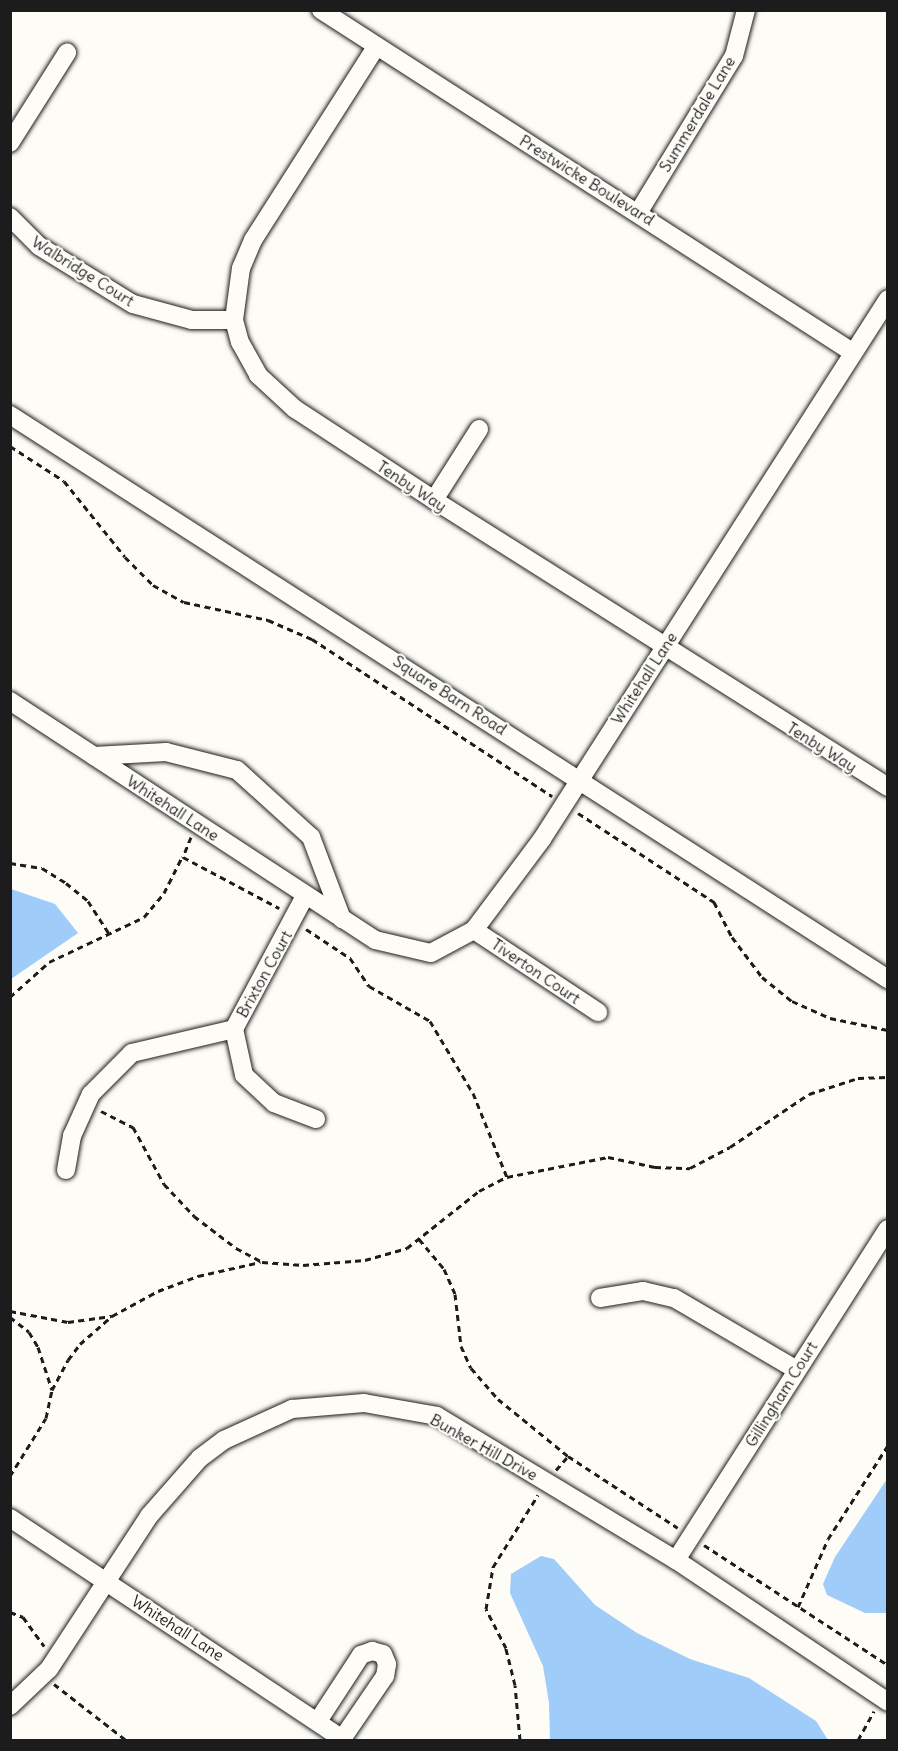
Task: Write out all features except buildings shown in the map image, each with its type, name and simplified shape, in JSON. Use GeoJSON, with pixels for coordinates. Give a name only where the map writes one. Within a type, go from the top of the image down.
{"type":"FeatureCollection","features":[{"type":"Feature","properties":{"kind":"street","name":"Prestwicke Boulevard"},"geometry":{"type":"LineString","coordinates":[[321,10],[852,352]]}},
{"type":"Feature","properties":{"kind":"street","name":"Summerdale Lane"},"geometry":{"type":"LineString","coordinates":[[638,213],[734,56],[746,10]]}},
{"type":"Feature","properties":{"kind":"street","name":"Tenby Way"},"geometry":{"type":"LineString","coordinates":[[376,47],[253,240],[241,268],[234,320],[248,359],[273,392],[434,500],[664,648],[888,787]]}},
{"type":"Feature","properties":{"kind":"street"},"geometry":{"type":"LineString","coordinates":[[10,143],[67,53]]}},
{"type":"Feature","properties":{"kind":"street","name":"Walbridge Court"},"geometry":{"type":"LineString","coordinates":[[10,217],[39,246],[133,304],[192,320],[234,320]]}},
{"type":"Feature","properties":{"kind":"street","name":"Whitehall Lane"},"geometry":{"type":"LineString","coordinates":[[10,701],[375,940],[431,953],[474,930],[542,839],[888,299]]}},
{"type":"Feature","properties":{"kind":"street","name":"Square Barn Road"},"geometry":{"type":"LineString","coordinates":[[10,415],[580,778],[888,979]]}},
{"type":"Feature","properties":{"kind":"street"},"geometry":{"type":"LineString","coordinates":[[434,500],[479,429]]}},
{"type":"Feature","properties":{"kind":"street","name":"Whitehall Lane"},"geometry":{"type":"LineString","coordinates":[[94,756],[166,752],[237,770],[311,837],[342,919]]}},
{"type":"Feature","properties":{"kind":"street","name":"Brixton Court"},"geometry":{"type":"LineString","coordinates":[[305,896],[234,1029],[244,1075],[274,1103],[316,1119]]}},
{"type":"Feature","properties":{"kind":"street","name":"Tiverton Court"},"geometry":{"type":"LineString","coordinates":[[474,930],[598,1012]]}},
{"type":"Feature","properties":{"kind":"street"},"geometry":{"type":"LineString","coordinates":[[66,1170],[72,1136],[91,1094],[132,1053],[234,1029]]}},
{"type":"Feature","properties":{"kind":"street","name":"Gillingham Court"},"geometry":{"type":"LineString","coordinates":[[676,1560],[795,1369],[888,1229]]}},
{"type":"Feature","properties":{"kind":"street"},"geometry":{"type":"LineString","coordinates":[[600,1298],[643,1291],[674,1298],[795,1369]]}},
{"type":"Feature","properties":{"kind":"street","name":"Bunker Hill Drive"},"geometry":{"type":"LineString","coordinates":[[10,1707],[49,1669],[149,1516],[200,1458],[224,1440],[292,1409],[364,1403],[437,1416],[676,1560],[885,1700]]}},
{"type":"Feature","properties":{"kind":"street","name":"Whitehall Lane"},"geometry":{"type":"LineString","coordinates":[[10,1518],[318,1721],[343,1740]]}},
{"type":"Feature","properties":{"kind":"street"},"geometry":{"type":"LineString","coordinates":[[318,1721],[361,1655],[372,1651],[383,1654],[387,1664],[384,1676],[343,1740]]}},
{"type":"Feature","properties":{"kind":"path"},"geometry":{"type":"LineString","coordinates":[[10,446],[64,481],[125,557],[153,585],[184,602],[268,620],[312,639],[714,902],[732,936],[762,977],[792,1001],[830,1018],[888,1030]]}},
{"type":"Feature","properties":{"kind":"path"},"geometry":{"type":"LineString","coordinates":[[10,997],[49,962],[144,917],[164,893],[183,857],[196,824]]}},
{"type":"Feature","properties":{"kind":"path"},"geometry":{"type":"LineString","coordinates":[[183,857],[279,908],[350,958],[369,986],[430,1021],[473,1093],[507,1177]]}},
{"type":"Feature","properties":{"kind":"path"},"geometry":{"type":"LineString","coordinates":[[10,863],[42,868],[66,883],[88,901],[110,935]]}},
{"type":"Feature","properties":{"kind":"path"},"geometry":{"type":"LineString","coordinates":[[10,1476],[46,1418],[52,1390],[80,1344],[112,1316],[158,1292],[198,1276],[262,1262],[303,1265],[365,1260],[406,1248],[479,1191],[507,1177],[608,1157],[655,1167],[690,1168],[730,1147],[808,1094],[858,1078],[888,1077]]}},
{"type":"Feature","properties":{"kind":"path"},"geometry":{"type":"LineString","coordinates":[[87,1103],[133,1127],[164,1184],[194,1216],[236,1248],[262,1262]]}},
{"type":"Feature","properties":{"kind":"path"},"geometry":{"type":"LineString","coordinates":[[419,1239],[444,1269],[455,1294],[461,1346],[471,1368],[498,1399],[568,1456],[888,1665]]}},
{"type":"Feature","properties":{"kind":"path"},"geometry":{"type":"LineString","coordinates":[[10,1311],[68,1322],[112,1316]]}},
{"type":"Feature","properties":{"kind":"path"},"geometry":{"type":"LineString","coordinates":[[10,1317],[38,1347],[52,1390]]}},
{"type":"Feature","properties":{"kind":"path"},"geometry":{"type":"LineString","coordinates":[[798,1607],[828,1539],[888,1445]]}},
{"type":"Feature","properties":{"kind":"path"},"geometry":{"type":"LineString","coordinates":[[520,1740],[515,1685],[506,1648],[486,1609],[488,1590],[493,1567],[547,1482],[568,1456]]}},
{"type":"Feature","properties":{"kind":"path"},"geometry":{"type":"LineString","coordinates":[[858,1740],[885,1700]]}},
{"type":"Feature","properties":{"kind":"water"},"geometry":{"type":"Polygon","coordinates":[[[11,889],[55,904],[78,933],[11,979],[11,889]]]}},
{"type":"Feature","properties":{"kind":"water"},"geometry":{"type":"Polygon","coordinates":[[[887,1479],[887,1613],[865,1613],[827,1595],[823,1584],[835,1557],[887,1479]]]}},
{"type":"Feature","properties":{"kind":"water"},"geometry":{"type":"Polygon","coordinates":[[[541,1556],[554,1559],[595,1605],[637,1633],[690,1659],[749,1678],[816,1721],[828,1740],[550,1740],[549,1703],[543,1666],[510,1593],[511,1574],[541,1556]]]}}]}
